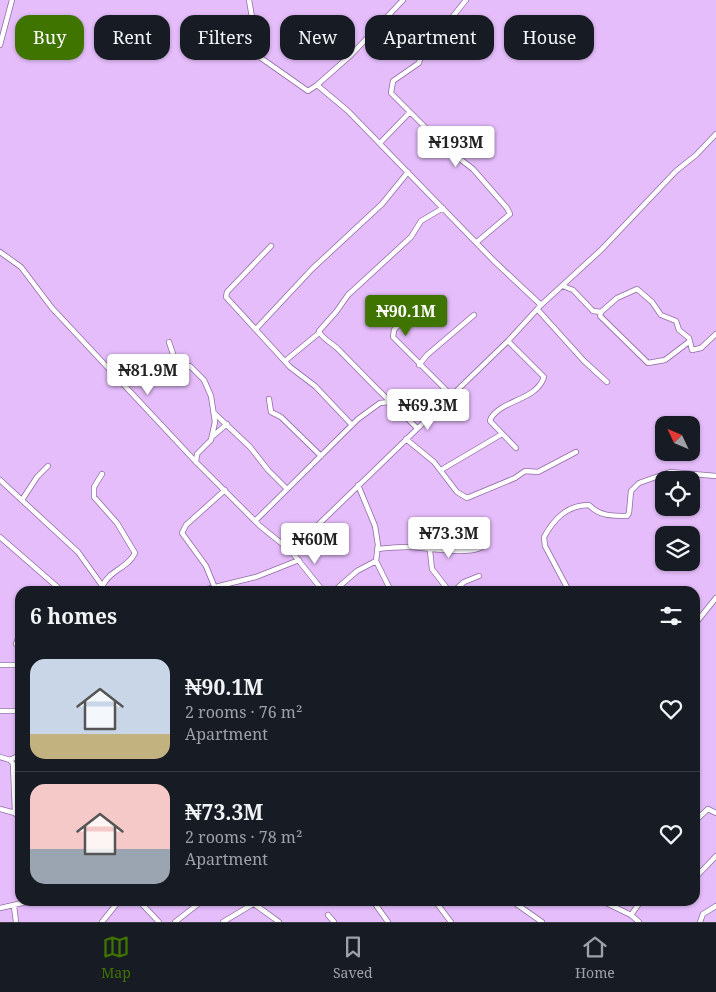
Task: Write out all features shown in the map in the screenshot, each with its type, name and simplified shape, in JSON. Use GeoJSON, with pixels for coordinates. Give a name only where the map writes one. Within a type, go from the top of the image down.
{"type":"FeatureCollection","features":[{"type":"Feature","properties":{"kind":"street"},"geometry":{"type":"LineString","coordinates":[[0,45],[12,0]]}},
{"type":"Feature","properties":{"kind":"street"},"geometry":{"type":"LineString","coordinates":[[249,0],[259,55],[308,91],[351,55],[402,0]]}},
{"type":"Feature","properties":{"kind":"street"},"geometry":{"type":"LineString","coordinates":[[466,0],[442,30],[425,41],[419,63],[393,81],[391,93],[447,149],[473,169],[509,210],[508,217],[478,242]]}},
{"type":"Feature","properties":{"kind":"street"},"geometry":{"type":"LineString","coordinates":[[317,85],[348,111],[442,208],[541,305]]}},
{"type":"Feature","properties":{"kind":"street"},"geometry":{"type":"LineString","coordinates":[[380,143],[410,112]]}},
{"type":"Feature","properties":{"kind":"street"},"geometry":{"type":"LineString","coordinates":[[291,551],[358,484],[508,341],[541,305],[564,286],[676,171],[696,155],[716,134]]}},
{"type":"Feature","properties":{"kind":"street"},"geometry":{"type":"LineString","coordinates":[[256,329],[312,269],[382,204],[408,172]]}},
{"type":"Feature","properties":{"kind":"street"},"geometry":{"type":"LineString","coordinates":[[286,360],[319,333],[322,325],[336,312],[348,295],[411,237],[421,221],[442,208]]}},
{"type":"Feature","properties":{"kind":"street"},"geometry":{"type":"LineString","coordinates":[[271,246],[226,294],[227,299],[239,308],[256,329],[352,425]]}},
{"type":"Feature","properties":{"kind":"street"},"geometry":{"type":"LineString","coordinates":[[0,252],[21,267],[52,308],[196,462],[255,521],[291,551],[320,586]]}},
{"type":"Feature","properties":{"kind":"street"},"geometry":{"type":"LineString","coordinates":[[564,286],[573,290],[593,311],[601,312]]}},
{"type":"Feature","properties":{"kind":"street"},"geometry":{"type":"LineString","coordinates":[[601,312],[616,298],[638,289],[652,302],[661,315],[676,321],[679,330],[690,341],[690,348],[697,350],[716,334]]}},
{"type":"Feature","properties":{"kind":"street"},"geometry":{"type":"LineString","coordinates":[[413,310],[394,330],[392,335],[419,365],[452,395]]}},
{"type":"Feature","properties":{"kind":"street"},"geometry":{"type":"LineString","coordinates":[[538,310],[584,361],[607,382]]}},
{"type":"Feature","properties":{"kind":"street"},"geometry":{"type":"LineString","coordinates":[[601,312],[600,316],[648,363],[665,360],[690,341]]}},
{"type":"Feature","properties":{"kind":"street"},"geometry":{"type":"LineString","coordinates":[[419,365],[474,315]]}},
{"type":"Feature","properties":{"kind":"street"},"geometry":{"type":"LineString","coordinates":[[319,333],[417,428]]}},
{"type":"Feature","properties":{"kind":"street"},"geometry":{"type":"LineString","coordinates":[[508,341],[544,377],[538,387],[529,395],[493,414],[490,421],[516,448]]}},
{"type":"Feature","properties":{"kind":"street"},"geometry":{"type":"LineString","coordinates":[[169,342],[177,361],[185,368],[190,366],[204,380],[214,413],[213,436]]}},
{"type":"Feature","properties":{"kind":"street"},"geometry":{"type":"LineString","coordinates":[[380,403],[382,394]]}},
{"type":"Feature","properties":{"kind":"street"},"geometry":{"type":"LineString","coordinates":[[269,399],[271,412],[281,417],[321,456]]}},
{"type":"Feature","properties":{"kind":"street"},"geometry":{"type":"LineString","coordinates":[[255,521],[352,425],[380,403],[390,402]]}},
{"type":"Feature","properties":{"kind":"street"},"geometry":{"type":"LineString","coordinates":[[214,413],[257,454],[265,467],[287,489]]}},
{"type":"Feature","properties":{"kind":"street"},"geometry":{"type":"LineString","coordinates":[[196,462],[196,454],[227,424]]}},
{"type":"Feature","properties":{"kind":"street"},"geometry":{"type":"LineString","coordinates":[[441,470],[502,434]]}},
{"type":"Feature","properties":{"kind":"street"},"geometry":{"type":"LineString","coordinates":[[406,438],[441,470],[457,492],[467,498],[515,478],[525,471],[538,472],[548,469],[576,452]]}},
{"type":"Feature","properties":{"kind":"street"},"geometry":{"type":"LineString","coordinates":[[22,500],[37,477],[48,466]]}},
{"type":"Feature","properties":{"kind":"street"},"geometry":{"type":"LineString","coordinates":[[566,586],[545,546],[544,537],[560,515],[574,508],[588,505],[608,516],[627,516],[629,513],[631,491],[640,483],[670,472],[716,476]]}},
{"type":"Feature","properties":{"kind":"street"},"geometry":{"type":"LineString","coordinates":[[0,480],[78,552],[103,585],[108,576],[127,562],[135,553],[117,523],[94,497],[94,487],[102,474]]}},
{"type":"Feature","properties":{"kind":"street"},"geometry":{"type":"LineString","coordinates":[[358,484],[372,513],[377,538],[376,561],[388,586]]}},
{"type":"Feature","properties":{"kind":"street"},"geometry":{"type":"LineString","coordinates":[[214,586],[206,566],[182,533],[186,525],[225,490]]}},
{"type":"Feature","properties":{"kind":"street"},"geometry":{"type":"LineString","coordinates":[[377,549],[411,547],[430,551],[477,551],[484,545],[488,525]]}},
{"type":"Feature","properties":{"kind":"street"},"geometry":{"type":"LineString","coordinates":[[0,537],[55,586]]}},
{"type":"Feature","properties":{"kind":"street"},"geometry":{"type":"LineString","coordinates":[[297,547],[297,559]]}},
{"type":"Feature","properties":{"kind":"street"},"geometry":{"type":"LineString","coordinates":[[430,551],[432,569],[445,586]]}},
{"type":"Feature","properties":{"kind":"street"},"geometry":{"type":"LineString","coordinates":[[222,586],[256,577],[297,559]]}},
{"type":"Feature","properties":{"kind":"street"},"geometry":{"type":"LineString","coordinates":[[340,586],[357,571],[376,561]]}},
{"type":"Feature","properties":{"kind":"street"},"geometry":{"type":"LineString","coordinates":[[460,586],[464,582],[479,576]]}},
{"type":"Feature","properties":{"kind":"street"},"geometry":{"type":"LineString","coordinates":[[700,618],[716,598]]}},
{"type":"Feature","properties":{"kind":"street"},"geometry":{"type":"LineString","coordinates":[[0,665],[15,664]]}},
{"type":"Feature","properties":{"kind":"street"},"geometry":{"type":"LineString","coordinates":[[0,711],[15,711]]}},
{"type":"Feature","properties":{"kind":"street"},"geometry":{"type":"LineString","coordinates":[[0,758],[10,760],[15,758]]}},
{"type":"Feature","properties":{"kind":"street"},"geometry":{"type":"LineString","coordinates":[[0,809],[15,813],[14,770],[10,760]]}},
{"type":"Feature","properties":{"kind":"street"},"geometry":{"type":"LineString","coordinates":[[700,816],[708,809],[716,813]]}},
{"type":"Feature","properties":{"kind":"street"},"geometry":{"type":"LineString","coordinates":[[700,873],[716,856]]}},
{"type":"Feature","properties":{"kind":"street"},"geometry":{"type":"LineString","coordinates":[[0,908],[14,906],[16,922]]}},
{"type":"Feature","properties":{"kind":"street"},"geometry":{"type":"LineString","coordinates":[[102,922],[113,906]]}},
{"type":"Feature","properties":{"kind":"street"},"geometry":{"type":"LineString","coordinates":[[145,906],[159,922]]}},
{"type":"Feature","properties":{"kind":"street"},"geometry":{"type":"LineString","coordinates":[[175,922],[196,906]]}},
{"type":"Feature","properties":{"kind":"street"},"geometry":{"type":"LineString","coordinates":[[223,922],[246,906]]}},
{"type":"Feature","properties":{"kind":"street"},"geometry":{"type":"LineString","coordinates":[[257,906],[279,922]]}},
{"type":"Feature","properties":{"kind":"street"},"geometry":{"type":"LineString","coordinates":[[377,906],[388,922]]}},
{"type":"Feature","properties":{"kind":"street"},"geometry":{"type":"LineString","coordinates":[[439,906],[451,922]]}},
{"type":"Feature","properties":{"kind":"street"},"geometry":{"type":"LineString","coordinates":[[519,906],[542,922]]}},
{"type":"Feature","properties":{"kind":"street"},"geometry":{"type":"LineString","coordinates":[[612,906],[631,915],[639,922]]}},
{"type":"Feature","properties":{"kind":"street"},"geometry":{"type":"LineString","coordinates":[[631,915],[637,906]]}},
{"type":"Feature","properties":{"kind":"street"},"geometry":{"type":"LineString","coordinates":[[700,922],[703,914],[716,906]]}},
{"type":"Feature","properties":{"kind":"street"},"geometry":{"type":"LineString","coordinates":[[328,914],[334,922]]}}]}
